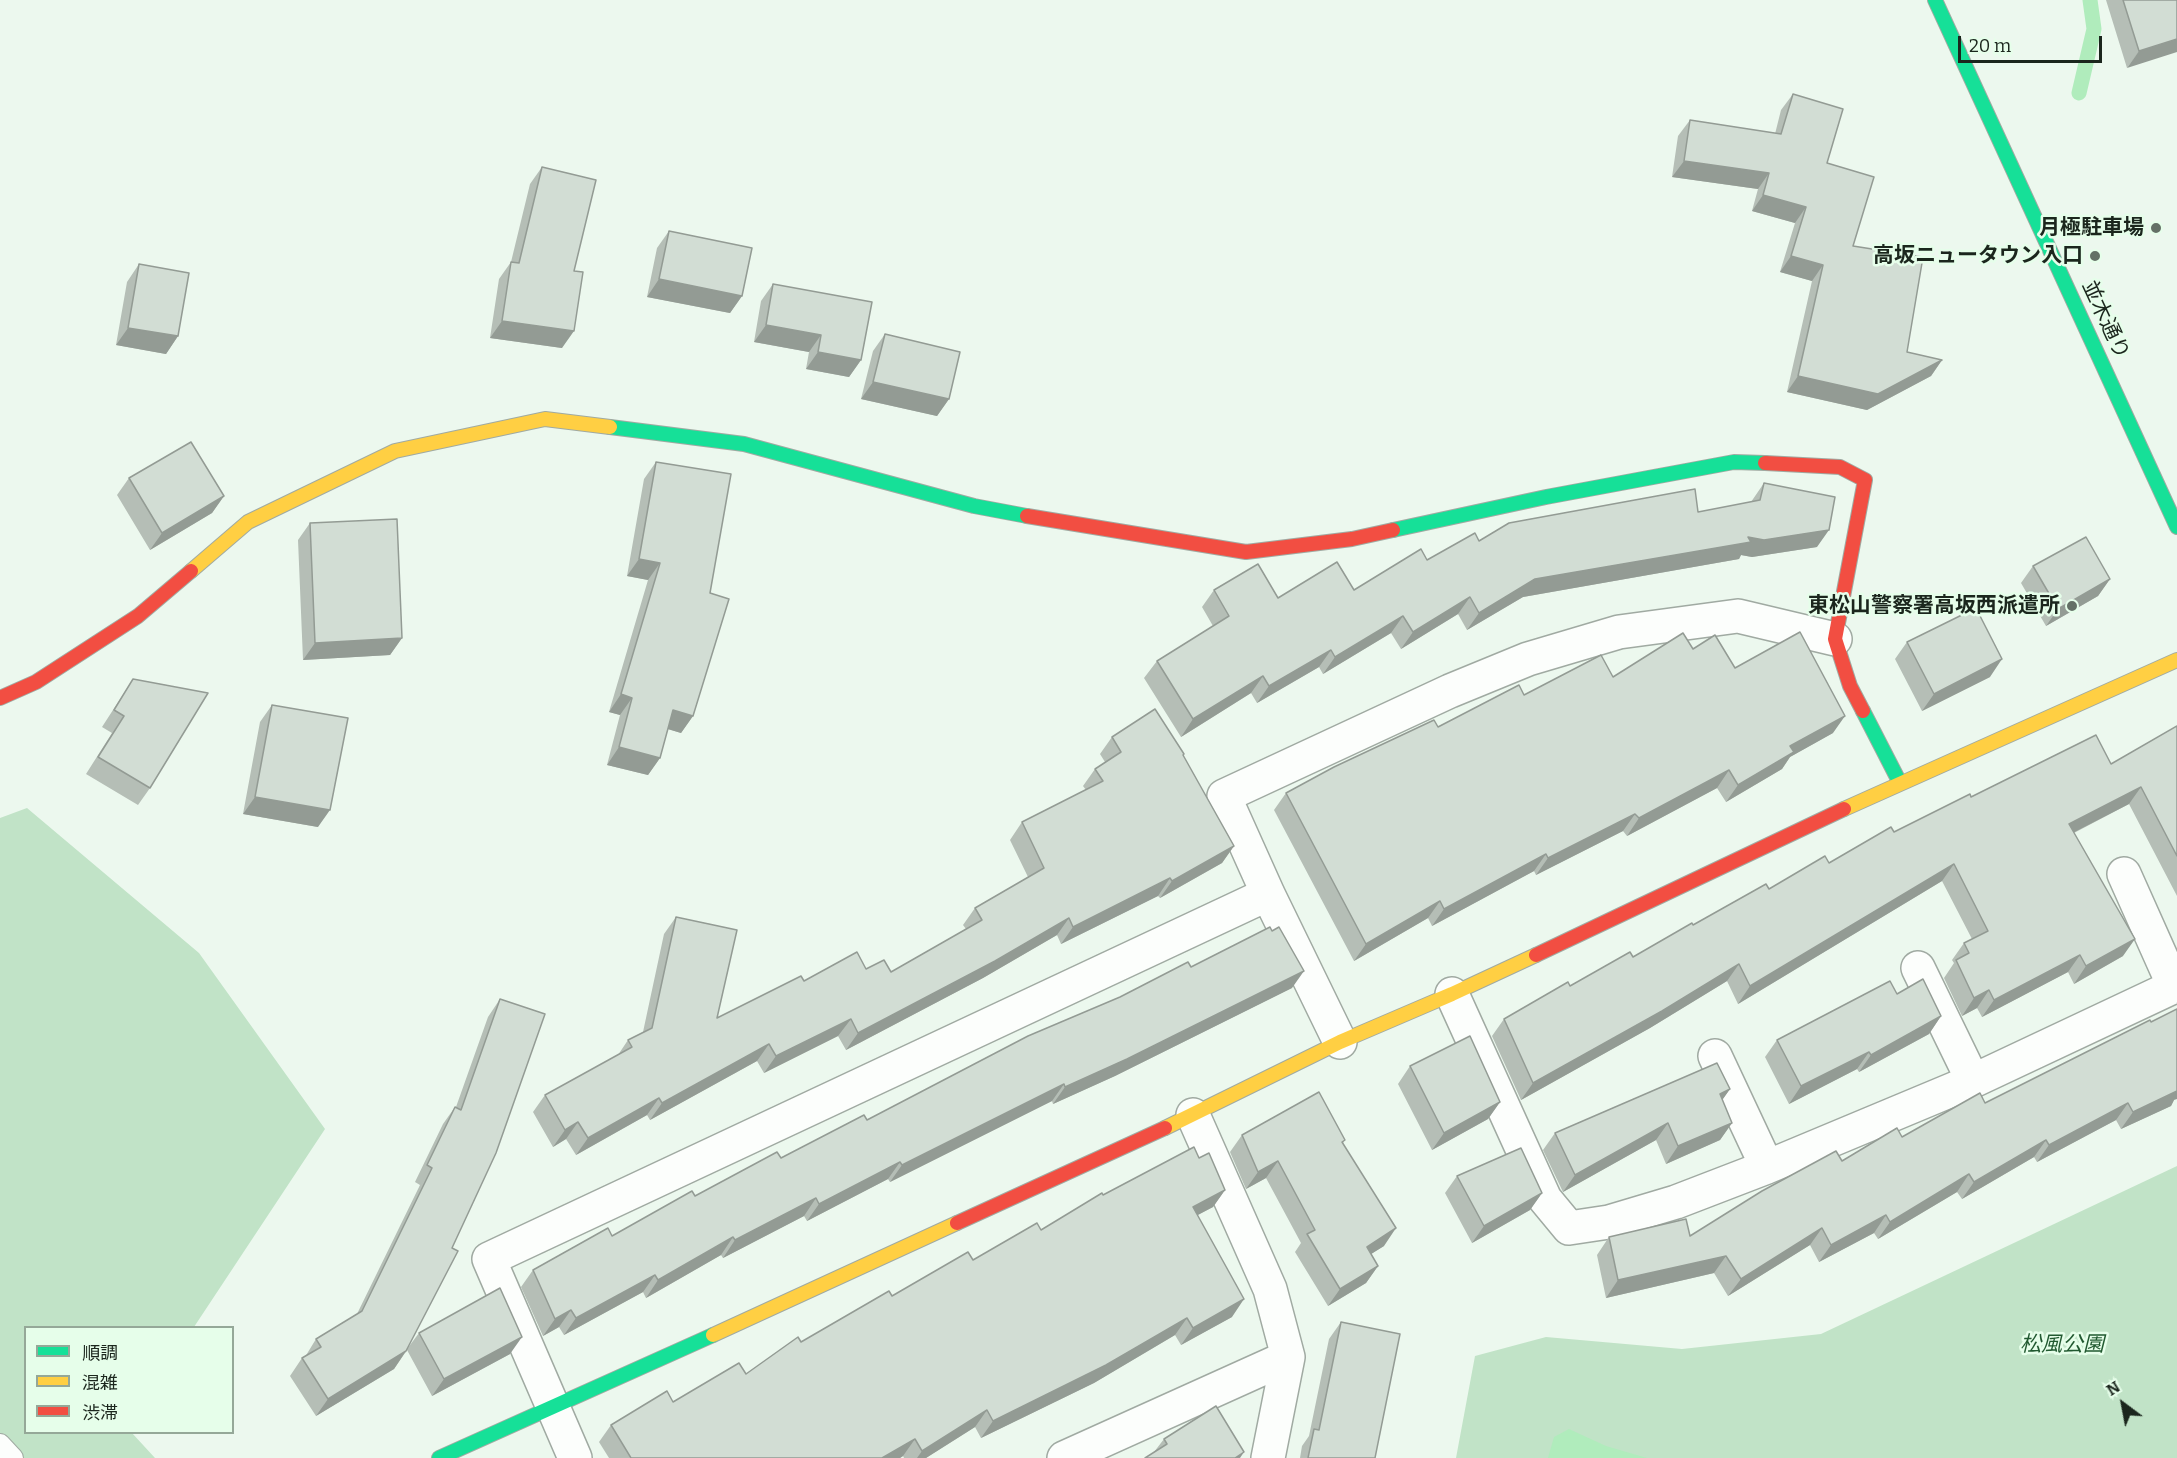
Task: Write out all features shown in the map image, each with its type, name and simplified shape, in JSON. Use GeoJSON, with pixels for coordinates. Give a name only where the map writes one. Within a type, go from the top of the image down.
{"type":"FeatureCollection","features":[{"type":"Feature","properties":{"kind":"street","name":"並木通り"},"geometry":{"type":"LineString","coordinates":[[1935,0],[2177,526]]}},
{"type":"Feature","properties":{"kind":"street"},"geometry":{"type":"LineString","coordinates":[[0,698],[36,682],[138,616],[248,522],[395,452],[545,419],[744,444],[974,506],[1246,552],[1352,539],[1546,497],[1734,462],[1840,466],[1864,480],[1835,639],[1850,686],[1900,783]]}},
{"type":"Feature","properties":{"kind":"street"},"geometry":{"type":"LineString","coordinates":[[1340,1042],[1268,894],[1224,796],[1450,691],[1528,659],[1619,632],[1738,616],[1835,639]]}},
{"type":"Feature","properties":{"kind":"street"},"geometry":{"type":"LineString","coordinates":[[439,1458],[1193,1115],[1340,1042],[1452,994],[1900,783],[2177,660]]}},
{"type":"Feature","properties":{"kind":"street"},"geometry":{"type":"LineString","coordinates":[[1452,994],[1545,1199],[1569,1228],[1609,1222],[1676,1202],[1767,1167],[1973,1081],[2175,986],[2124,874]]}},
{"type":"Feature","properties":{"kind":"street"},"geometry":{"type":"LineString","coordinates":[[574,1458],[489,1259],[1268,894]]}},
{"type":"Feature","properties":{"kind":"street"},"geometry":{"type":"LineString","coordinates":[[1918,968],[1973,1081]]}},
{"type":"Feature","properties":{"kind":"street"},"geometry":{"type":"LineString","coordinates":[[1715,1056],[1767,1167]]}},
{"type":"Feature","properties":{"kind":"street"},"geometry":{"type":"LineString","coordinates":[[1193,1115],[1270,1289],[1288,1356],[1268,1458]]}},
{"type":"Feature","properties":{"kind":"street"},"geometry":{"type":"LineString","coordinates":[[1064,1458],[1288,1356]]}},
{"type":"Feature","properties":{"kind":"lane"},"geometry":{"type":"LineString","coordinates":[[0,1444],[13,1458]]}},
{"type":"Feature","properties":{"kind":"green space"},"geometry":{"type":"Polygon","coordinates":[[[27,808],[199,953],[325,1129],[195,1326],[24,1326],[24,1434],[133,1434],[155,1458],[0,1458],[0,818],[27,808]]]}},
{"type":"Feature","properties":{"kind":"green space","name":"松風公園"},"geometry":{"type":"Polygon","coordinates":[[[2177,1166],[2177,1458],[1456,1458],[1475,1356],[1546,1337],[1682,1349],[1821,1334],[2177,1166]]]}},
{"type":"Feature","properties":{"kind":"shaded area"},"geometry":{"type":"Polygon","coordinates":[[[1569,1429],[1606,1446],[1647,1458],[1548,1458],[1554,1437],[1569,1429]]]}},
{"type":"Feature","properties":{"kind":"building"},"geometry":{"type":"Polygon","coordinates":[[[2123,0],[2177,0],[2177,39],[2139,51],[2123,0]]]}},
{"type":"Feature","properties":{"kind":"building"},"geometry":{"type":"Polygon","coordinates":[[[1793,94],[1843,109],[1827,163],[1874,177],[1853,246],[1923,257],[1907,352],[1942,360],[1878,394],[1798,376],[1823,265],[1791,256],[1806,207],[1763,195],[1769,173],[1684,161],[1690,120],[1781,134],[1793,94]]]}},
{"type":"Feature","properties":{"kind":"building"},"geometry":{"type":"Polygon","coordinates":[[[542,167],[596,180],[574,271],[583,272],[574,331],[502,321],[511,262],[519,263],[542,167]]]}},
{"type":"Feature","properties":{"kind":"building"},"geometry":{"type":"Polygon","coordinates":[[[669,231],[752,248],[742,296],[659,279],[669,231]]]}},
{"type":"Feature","properties":{"kind":"building"},"geometry":{"type":"Polygon","coordinates":[[[139,264],[189,273],[178,336],[128,328],[139,264]]]}},
{"type":"Feature","properties":{"kind":"building"},"geometry":{"type":"Polygon","coordinates":[[[773,284],[872,302],[861,360],[818,352],[821,335],[766,325],[773,284]]]}},
{"type":"Feature","properties":{"kind":"building"},"geometry":{"type":"Polygon","coordinates":[[[885,334],[960,352],[949,399],[873,382],[885,334]]]}},
{"type":"Feature","properties":{"kind":"building"},"geometry":{"type":"Polygon","coordinates":[[[191,442],[224,496],[162,533],[129,478],[191,442]]]}},
{"type":"Feature","properties":{"kind":"building"},"geometry":{"type":"Polygon","coordinates":[[[656,462],[731,474],[710,593],[729,599],[693,716],[673,710],[660,758],[619,747],[632,698],[621,694],[660,563],[639,559],[656,462]]]}},
{"type":"Feature","properties":{"kind":"building"},"geometry":{"type":"Polygon","coordinates":[[[1764,483],[1835,497],[1829,530],[1764,540],[1748,537],[1751,542],[1535,579],[1479,613],[1470,597],[1413,632],[1403,616],[1335,657],[1331,650],[1269,686],[1263,676],[1193,719],[1157,661],[1229,616],[1214,590],[1258,564],[1278,598],[1337,562],[1354,590],[1421,549],[1427,560],[1475,533],[1479,541],[1509,523],[1695,489],[1698,512],[1760,500],[1764,483]]]}},
{"type":"Feature","properties":{"kind":"building"},"geometry":{"type":"Polygon","coordinates":[[[397,519],[402,638],[315,643],[310,523],[397,519]]]}},
{"type":"Feature","properties":{"kind":"building"},"geometry":{"type":"Polygon","coordinates":[[[2086,537],[2110,579],[2058,609],[2033,566],[2086,537]]]}},
{"type":"Feature","properties":{"kind":"building"},"geometry":{"type":"Polygon","coordinates":[[[1976,608],[2002,659],[1934,694],[1907,642],[1976,608]]]}},
{"type":"Feature","properties":{"kind":"building"},"geometry":{"type":"Polygon","coordinates":[[[1800,632],[1845,716],[1790,746],[1794,752],[1738,785],[1729,770],[1639,818],[1635,814],[1548,858],[1546,854],[1444,909],[1440,901],[1366,944],[1286,793],[1334,767],[1434,720],[1438,727],[1519,685],[1524,695],[1601,655],[1613,677],[1683,633],[1693,649],[1715,635],[1735,668],[1800,632]]]}},
{"type":"Feature","properties":{"kind":"building"},"geometry":{"type":"Polygon","coordinates":[[[133,679],[208,693],[150,788],[98,757],[124,716],[114,710],[133,679]]]}},
{"type":"Feature","properties":{"kind":"building"},"geometry":{"type":"Polygon","coordinates":[[[272,705],[348,718],[330,810],[255,797],[272,705]]]}},
{"type":"Feature","properties":{"kind":"building"},"geometry":{"type":"Polygon","coordinates":[[[1155,709],[1184,754],[1234,846],[1172,881],[1170,878],[1073,927],[1069,918],[995,961],[858,1033],[851,1019],[776,1056],[769,1044],[662,1103],[659,1098],[588,1138],[578,1122],[565,1130],[545,1095],[632,1047],[628,1040],[652,1028],[676,917],[737,930],[717,1018],[801,976],[804,981],[857,952],[866,969],[884,960],[891,972],[982,920],[975,908],[1044,868],[1022,822],[1103,781],[1095,769],[1121,752],[1112,737],[1155,709]]]}},
{"type":"Feature","properties":{"kind":"building"},"geometry":{"type":"Polygon","coordinates":[[[2177,726],[2177,856],[2141,787],[2069,824],[2135,939],[2086,966],[2080,955],[1994,1000],[1989,990],[1974,998],[1956,960],[1969,953],[1964,943],[1988,931],[1954,864],[1750,986],[1739,964],[1662,1011],[1533,1083],[1504,1019],[1568,982],[1570,986],[1630,952],[1633,957],[1766,884],[1769,889],[1825,856],[1829,863],[1891,827],[1894,832],[2096,735],[2111,764],[2177,726]]]}},
{"type":"Feature","properties":{"kind":"building"},"geometry":{"type":"Polygon","coordinates":[[[1270,927],[1272,931],[1279,927],[1304,971],[1127,1059],[1065,1087],[1064,1084],[902,1165],[900,1162],[819,1204],[816,1198],[735,1240],[733,1237],[658,1280],[655,1275],[576,1318],[571,1310],[555,1319],[533,1270],[608,1228],[612,1236],[692,1191],[695,1196],[777,1152],[781,1158],[864,1115],[867,1120],[1028,1036],[1120,997],[1188,962],[1191,967],[1270,927]]]}},
{"type":"Feature","properties":{"kind":"building"},"geometry":{"type":"Polygon","coordinates":[[[1923,979],[1941,1016],[1871,1055],[1869,1052],[1801,1086],[1777,1040],[1890,981],[1897,994],[1923,979]]]}},
{"type":"Feature","properties":{"kind":"building"},"geometry":{"type":"Polygon","coordinates":[[[500,999],[545,1014],[496,1153],[452,1248],[458,1251],[406,1351],[328,1399],[302,1358],[321,1347],[316,1339],[362,1311],[432,1168],[427,1165],[455,1107],[461,1110],[500,999]]]}},
{"type":"Feature","properties":{"kind":"building"},"geometry":{"type":"Polygon","coordinates":[[[2177,1009],[2177,1091],[2133,1112],[2128,1103],[2049,1145],[2046,1140],[1974,1182],[1969,1174],[1890,1222],[1886,1215],[1831,1245],[1822,1228],[1741,1279],[1726,1256],[1618,1280],[1609,1237],[1686,1219],[1690,1236],[1762,1191],[1836,1151],[1842,1161],[1897,1128],[1902,1137],[1980,1093],[1985,1103],[2150,1020],[2151,1022],[2177,1009]]]}},
{"type":"Feature","properties":{"kind":"building"},"geometry":{"type":"Polygon","coordinates":[[[1470,1036],[1500,1102],[1444,1133],[1410,1066],[1470,1036]]]}},
{"type":"Feature","properties":{"kind":"building"},"geometry":{"type":"Polygon","coordinates":[[[1717,1063],[1730,1089],[1720,1094],[1732,1123],[1678,1146],[1668,1123],[1575,1175],[1555,1133],[1717,1063]]]}},
{"type":"Feature","properties":{"kind":"building"},"geometry":{"type":"Polygon","coordinates":[[[1319,1092],[1345,1140],[1342,1142],[1396,1228],[1367,1247],[1378,1266],[1340,1289],[1307,1234],[1315,1230],[1278,1161],[1258,1172],[1242,1135],[1319,1092]]]}},
{"type":"Feature","properties":{"kind":"building"},"geometry":{"type":"Polygon","coordinates":[[[1194,1147],[1199,1158],[1209,1153],[1225,1190],[1193,1207],[1244,1299],[1193,1328],[1187,1318],[1106,1365],[993,1421],[987,1410],[922,1451],[915,1439],[882,1458],[631,1458],[611,1425],[667,1391],[673,1402],[739,1363],[746,1374],[798,1337],[801,1342],[889,1291],[892,1296],[968,1252],[973,1260],[1037,1223],[1041,1230],[1102,1193],[1103,1195],[1194,1147]]]}},
{"type":"Feature","properties":{"kind":"building"},"geometry":{"type":"Polygon","coordinates":[[[1521,1148],[1542,1193],[1484,1226],[1457,1176],[1521,1148]]]}},
{"type":"Feature","properties":{"kind":"building"},"geometry":{"type":"Polygon","coordinates":[[[500,1288],[522,1337],[444,1379],[419,1333],[500,1288]]]}},
{"type":"Feature","properties":{"kind":"building"},"geometry":{"type":"Polygon","coordinates":[[[1341,1322],[1400,1334],[1375,1458],[1308,1458],[1314,1429],[1319,1430],[1341,1322]]]}},
{"type":"Feature","properties":{"kind":"building"},"geometry":{"type":"Polygon","coordinates":[[[1216,1406],[1244,1452],[1235,1458],[1145,1458],[1167,1444],[1164,1439],[1216,1406]]]}},
{"type":"Feature","properties":{"kind":"waterway"},"geometry":{"type":"LineString","coordinates":[[2079,93],[2094,29],[2090,0]]}},
{"type":"Feature","properties":{"kind":"traffic: fast"},"geometry":{"type":"LineString","coordinates":[[1935,0],[2177,527]]}},
{"type":"Feature","properties":{"kind":"traffic: fast"},"geometry":{"type":"LineString","coordinates":[[610,427],[744,444],[974,506],[1027,516]]}},
{"type":"Feature","properties":{"kind":"traffic: fast"},"geometry":{"type":"LineString","coordinates":[[1393,530],[1546,497],[1734,462],[1765,463]]}},
{"type":"Feature","properties":{"kind":"traffic: fast"},"geometry":{"type":"LineString","coordinates":[[1863,711],[1900,783]]}},
{"type":"Feature","properties":{"kind":"traffic: fast"},"geometry":{"type":"LineString","coordinates":[[439,1458],[713,1335]]}},
{"type":"Feature","properties":{"kind":"traffic: slow"},"geometry":{"type":"LineString","coordinates":[[191,571],[248,522],[395,451],[545,419],[610,427]]}},
{"type":"Feature","properties":{"kind":"traffic: slow"},"geometry":{"type":"LineString","coordinates":[[1844,809],[2177,660]]}},
{"type":"Feature","properties":{"kind":"traffic: slow"},"geometry":{"type":"LineString","coordinates":[[1165,1128],[1340,1042],[1536,955]]}},
{"type":"Feature","properties":{"kind":"traffic: slow"},"geometry":{"type":"LineString","coordinates":[[713,1335],[957,1223]]}},
{"type":"Feature","properties":{"kind":"traffic: jam"},"geometry":{"type":"LineString","coordinates":[[1765,463],[1840,467],[1865,480],[1835,639],[1850,686],[1863,711]]}},
{"type":"Feature","properties":{"kind":"traffic: jam"},"geometry":{"type":"LineString","coordinates":[[1027,516],[1246,552],[1352,539],[1393,530]]}},
{"type":"Feature","properties":{"kind":"traffic: jam"},"geometry":{"type":"LineString","coordinates":[[0,698],[36,682],[138,616],[191,571]]}},
{"type":"Feature","properties":{"kind":"traffic: jam"},"geometry":{"type":"LineString","coordinates":[[1536,955],[1844,809]]}},
{"type":"Feature","properties":{"kind":"traffic: jam"},"geometry":{"type":"LineString","coordinates":[[957,1223],[1165,1128]]}},
{"type":"Feature","properties":{"kind":"place","name":"月極駐車場"},"geometry":{"type":"Point","coordinates":[2156,228]}},
{"type":"Feature","properties":{"kind":"place","name":"高坂ニュータウン入口"},"geometry":{"type":"Point","coordinates":[2095,256]}},
{"type":"Feature","properties":{"kind":"place","name":"東松山警察署高坂西派遣所"},"geometry":{"type":"Point","coordinates":[2072,606]}}]}
